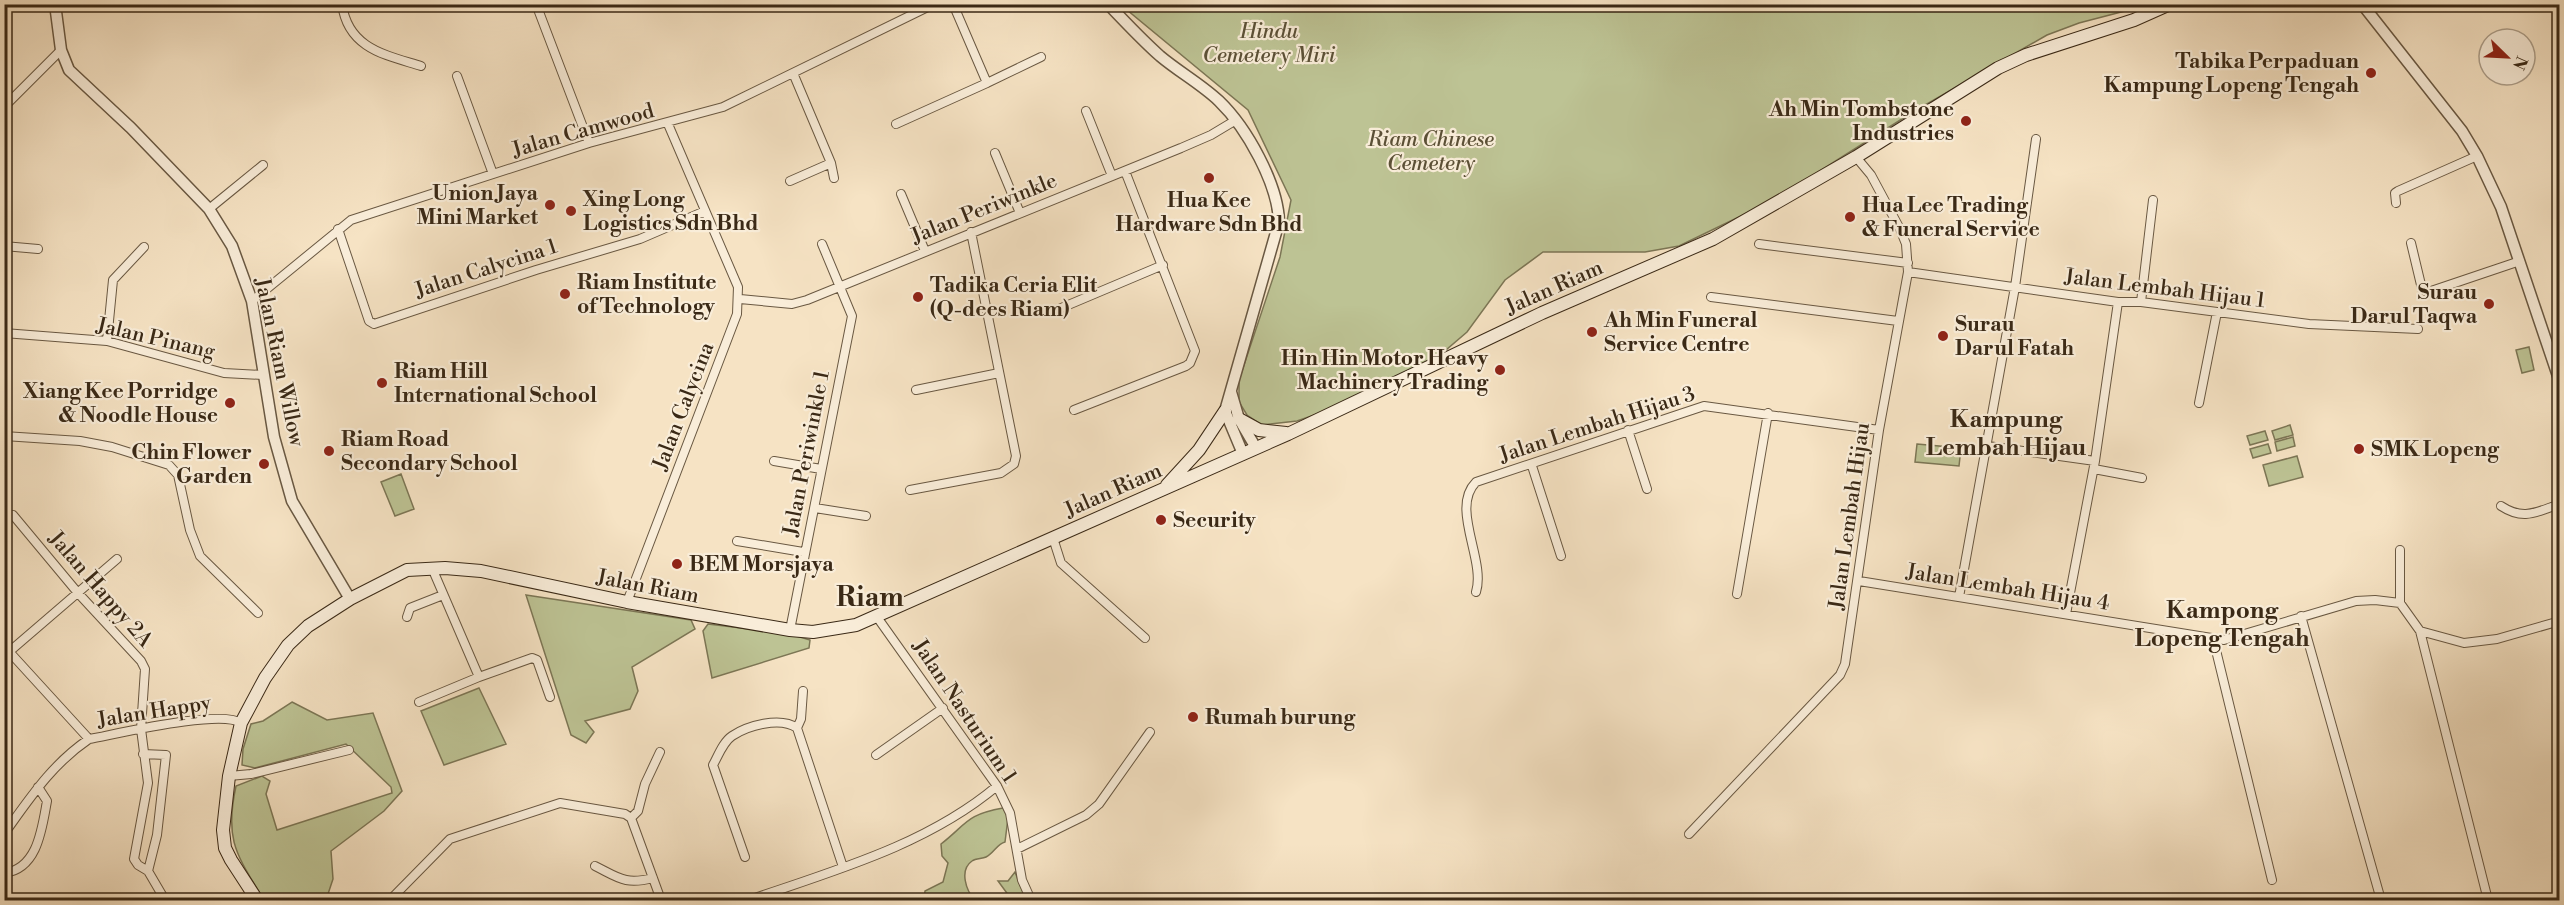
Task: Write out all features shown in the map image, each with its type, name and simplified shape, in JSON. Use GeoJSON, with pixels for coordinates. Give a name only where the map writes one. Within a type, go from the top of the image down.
{"type":"FeatureCollection","features":[{"type":"Feature","properties":{"kind":"main road","name":"Jalan Riam"},"geometry":{"type":"LineString","coordinates":[[257,900],[225,848],[223,830],[229,776],[241,723],[265,678],[288,645],[308,626],[350,599],[406,570],[432,568],[481,571],[627,602],[790,630],[834,631],[877,616],[1288,434],[1542,313],[1713,239],[1856,158],[1964,87],[1998,68],[2026,56],[2134,20],[2170,4]]}},
{"type":"Feature","properties":{"kind":"main road"},"geometry":{"type":"LineString","coordinates":[[1162,490],[1199,450],[1225,411]]}},
{"type":"Feature","properties":{"kind":"main road"},"geometry":{"type":"LineString","coordinates":[[1239,419],[1259,430],[1288,434]]}},
{"type":"Feature","properties":{"kind":"street"},"geometry":{"type":"LineString","coordinates":[[342,4],[345,15],[362,44],[421,66]]}},
{"type":"Feature","properties":{"kind":"street"},"geometry":{"type":"LineString","coordinates":[[536,4],[590,143]]}},
{"type":"Feature","properties":{"kind":"street","name":"Jalan Camwood"},"geometry":{"type":"LineString","coordinates":[[252,301],[351,220],[590,143],[668,124],[723,107],[934,4]]}},
{"type":"Feature","properties":{"kind":"street"},"geometry":{"type":"LineString","coordinates":[[953,4],[987,83]]}},
{"type":"Feature","properties":{"kind":"street"},"geometry":{"type":"LineString","coordinates":[[1108,4],[1162,57],[1218,100],[1236,120],[1268,176],[1279,202],[1279,222],[1225,411],[1243,454]]}},
{"type":"Feature","properties":{"kind":"street"},"geometry":{"type":"LineString","coordinates":[[2362,4],[2462,131],[2477,156],[2501,207],[2559,382]]}},
{"type":"Feature","properties":{"kind":"street"},"geometry":{"type":"LineString","coordinates":[[55,6],[79,5]]}},
{"type":"Feature","properties":{"kind":"street","name":"Jalan Riam Willow"},"geometry":{"type":"LineString","coordinates":[[55,6],[63,60],[77,78],[131,128],[208,209],[232,246],[252,301],[274,437],[292,501],[350,599]]}},
{"type":"Feature","properties":{"kind":"street"},"geometry":{"type":"LineString","coordinates":[[4,107],[61,50]]}},
{"type":"Feature","properties":{"kind":"street"},"geometry":{"type":"LineString","coordinates":[[896,124],[1041,57]]}},
{"type":"Feature","properties":{"kind":"street"},"geometry":{"type":"LineString","coordinates":[[793,73],[831,163],[834,178]]}},
{"type":"Feature","properties":{"kind":"street"},"geometry":{"type":"LineString","coordinates":[[457,76],[493,174]]}},
{"type":"Feature","properties":{"kind":"street"},"geometry":{"type":"LineString","coordinates":[[1086,111],[1112,176]]}},
{"type":"Feature","properties":{"kind":"street","name":"Jalan Periwinkle"},"geometry":{"type":"LineString","coordinates":[[740,299],[792,304],[1212,135],[1236,120]]}},
{"type":"Feature","properties":{"kind":"street"},"geometry":{"type":"LineString","coordinates":[[668,124],[738,286],[740,299]]}},
{"type":"Feature","properties":{"kind":"street"},"geometry":{"type":"LineString","coordinates":[[1959,597],[2015,287],[2036,139]]}},
{"type":"Feature","properties":{"kind":"street"},"geometry":{"type":"LineString","coordinates":[[995,153],[1020,213]]}},
{"type":"Feature","properties":{"kind":"street"},"geometry":{"type":"LineString","coordinates":[[2396,203],[2395,193],[2398,191],[2477,156]]}},
{"type":"Feature","properties":{"kind":"street","name":"Jalan Lembah Hijau"},"geometry":{"type":"LineString","coordinates":[[1689,834],[1840,675],[1847,653],[1879,430],[1908,267],[1906,244],[1900,229],[1871,176],[1856,158]]}},
{"type":"Feature","properties":{"kind":"street"},"geometry":{"type":"LineString","coordinates":[[789,181],[831,163]]}},
{"type":"Feature","properties":{"kind":"street"},"geometry":{"type":"LineString","coordinates":[[208,209],[263,165]]}},
{"type":"Feature","properties":{"kind":"street"},"geometry":{"type":"LineString","coordinates":[[1074,410],[1190,363],[1195,351],[1125,171]]}},
{"type":"Feature","properties":{"kind":"street"},"geometry":{"type":"LineString","coordinates":[[901,194],[925,251]]}},
{"type":"Feature","properties":{"kind":"street"},"geometry":{"type":"LineString","coordinates":[[2141,302],[2153,200]]}},
{"type":"Feature","properties":{"kind":"street","name":"Jalan Calycina 1"},"geometry":{"type":"LineString","coordinates":[[338,229],[369,321],[374,324],[536,270],[640,239],[705,211]]}},
{"type":"Feature","properties":{"kind":"street"},"geometry":{"type":"LineString","coordinates":[[910,490],[1001,473],[1014,464],[1017,456],[971,232]]}},
{"type":"Feature","properties":{"kind":"street","name":"Jalan Periwinkle 1"},"geometry":{"type":"LineString","coordinates":[[790,630],[803,552],[808,545],[852,316],[838,287],[822,243]]}},
{"type":"Feature","properties":{"kind":"street"},"geometry":{"type":"LineString","coordinates":[[2411,243],[2422,289],[2428,292],[2520,261]]}},
{"type":"Feature","properties":{"kind":"street","name":"Jalan Lembah Hijau 1"},"geometry":{"type":"LineString","coordinates":[[1759,244],[2118,302],[2141,302],[2340,326],[2418,329]]}},
{"type":"Feature","properties":{"kind":"street"},"geometry":{"type":"LineString","coordinates":[[4,246],[38,249]]}},
{"type":"Feature","properties":{"kind":"street"},"geometry":{"type":"LineString","coordinates":[[107,341],[113,280],[144,248]]}},
{"type":"Feature","properties":{"kind":"street"},"geometry":{"type":"LineString","coordinates":[[1054,311],[1163,265]]}},
{"type":"Feature","properties":{"kind":"street"},"geometry":{"type":"LineString","coordinates":[[1711,297],[1898,321]]}},
{"type":"Feature","properties":{"kind":"street","name":"Jalan Calycina"},"geometry":{"type":"LineString","coordinates":[[627,602],[737,314],[740,299]]}},
{"type":"Feature","properties":{"kind":"street"},"geometry":{"type":"LineString","coordinates":[[2066,614],[2095,465],[2118,302]]}},
{"type":"Feature","properties":{"kind":"street"},"geometry":{"type":"LineString","coordinates":[[2199,403],[2217,312]]}},
{"type":"Feature","properties":{"kind":"street","name":"Jalan Pinang"},"geometry":{"type":"LineString","coordinates":[[4,333],[107,341],[224,373],[263,375]]}},
{"type":"Feature","properties":{"kind":"street"},"geometry":{"type":"LineString","coordinates":[[916,390],[999,373]]}},
{"type":"Feature","properties":{"kind":"street"},"geometry":{"type":"LineString","coordinates":[[1231,389],[1239,419],[1256,448]]}},
{"type":"Feature","properties":{"kind":"street","name":"Jalan Lembah Hijau 3"},"geometry":{"type":"LineString","coordinates":[[1476,592],[1480,580],[1467,515],[1471,488],[1476,482],[1532,466],[1628,430],[1704,406],[1879,430]]}},
{"type":"Feature","properties":{"kind":"street"},"geometry":{"type":"LineString","coordinates":[[1737,594],[1768,413]]}},
{"type":"Feature","properties":{"kind":"street"},"geometry":{"type":"LineString","coordinates":[[1628,430],[1647,489]]}},
{"type":"Feature","properties":{"kind":"street"},"geometry":{"type":"LineString","coordinates":[[4,436],[101,445],[169,465],[178,475],[190,530],[200,556],[258,613]]}},
{"type":"Feature","properties":{"kind":"street"},"geometry":{"type":"LineString","coordinates":[[1988,446],[2095,465],[2142,478]]}},
{"type":"Feature","properties":{"kind":"street"},"geometry":{"type":"LineString","coordinates":[[774,461],[822,469]]}},
{"type":"Feature","properties":{"kind":"street"},"geometry":{"type":"LineString","coordinates":[[1532,466],[1561,556]]}},
{"type":"Feature","properties":{"kind":"street"},"geometry":{"type":"LineString","coordinates":[[2501,506],[2514,514],[2523,516],[2559,504]]}},
{"type":"Feature","properties":{"kind":"street"},"geometry":{"type":"LineString","coordinates":[[815,508],[866,516]]}},
{"type":"Feature","properties":{"kind":"street","name":"Jalan Happy 2A"},"geometry":{"type":"LineString","coordinates":[[13,516],[78,593],[141,661],[145,669],[141,729],[142,753],[148,783],[135,859],[138,865],[149,873]]}},
{"type":"Feature","properties":{"kind":"street"},"geometry":{"type":"LineString","coordinates":[[1053,538],[1061,563],[1145,638]]}},
{"type":"Feature","properties":{"kind":"street"},"geometry":{"type":"LineString","coordinates":[[737,541],[803,552]]}},
{"type":"Feature","properties":{"kind":"street"},"geometry":{"type":"LineString","coordinates":[[2400,550],[2400,603],[2420,631],[2488,900]]}},
{"type":"Feature","properties":{"kind":"street"},"geometry":{"type":"LineString","coordinates":[[7,648],[78,593],[117,559]]}},
{"type":"Feature","properties":{"kind":"street"},"geometry":{"type":"LineString","coordinates":[[432,568],[479,677]]}},
{"type":"Feature","properties":{"kind":"street","name":"Jalan Lembah Hijau 4"},"geometry":{"type":"LineString","coordinates":[[1858,581],[2223,640],[2301,616]]}},
{"type":"Feature","properties":{"kind":"street"},"geometry":{"type":"LineString","coordinates":[[407,617],[410,608],[443,595]]}},
{"type":"Feature","properties":{"kind":"street"},"geometry":{"type":"LineString","coordinates":[[2381,900],[2301,616],[2356,601],[2375,600],[2400,603]]}},
{"type":"Feature","properties":{"kind":"street","name":"Jalan Nasturium 1"},"geometry":{"type":"LineString","coordinates":[[877,616],[997,786],[1010,813],[1022,880],[1031,900]]}},
{"type":"Feature","properties":{"kind":"street"},"geometry":{"type":"LineString","coordinates":[[2420,631],[2464,643],[2497,639],[2559,621]]}},
{"type":"Feature","properties":{"kind":"street"},"geometry":{"type":"LineString","coordinates":[[2213,638],[2272,880]]}},
{"type":"Feature","properties":{"kind":"street","name":"Jalan Happy"},"geometry":{"type":"LineString","coordinates":[[7,648],[89,739],[207,718],[235,719],[241,723]]}},
{"type":"Feature","properties":{"kind":"street"},"geometry":{"type":"LineString","coordinates":[[419,702],[532,658],[537,660],[550,697]]}},
{"type":"Feature","properties":{"kind":"street"},"geometry":{"type":"LineString","coordinates":[[797,728],[801,718],[803,691]]}},
{"type":"Feature","properties":{"kind":"street"},"geometry":{"type":"LineString","coordinates":[[876,755],[943,708]]}},
{"type":"Feature","properties":{"kind":"street"},"geometry":{"type":"LineString","coordinates":[[745,857],[713,765],[730,737],[768,723],[792,724],[797,728],[843,867]]}},
{"type":"Feature","properties":{"kind":"street"},"geometry":{"type":"LineString","coordinates":[[1017,849],[1086,815],[1100,804],[1150,732]]}},
{"type":"Feature","properties":{"kind":"street"},"geometry":{"type":"LineString","coordinates":[[4,834],[38,787],[67,754],[89,739]]}},
{"type":"Feature","properties":{"kind":"street"},"geometry":{"type":"LineString","coordinates":[[229,776],[251,774],[349,750]]}},
{"type":"Feature","properties":{"kind":"street"},"geometry":{"type":"LineString","coordinates":[[632,818],[638,811],[645,784],[660,752]]}},
{"type":"Feature","properties":{"kind":"street"},"geometry":{"type":"LineString","coordinates":[[142,753],[166,755],[157,835],[149,873],[165,900]]}},
{"type":"Feature","properties":{"kind":"street"},"geometry":{"type":"LineString","coordinates":[[754,900],[886,851],[976,803],[997,786]]}},
{"type":"Feature","properties":{"kind":"street"},"geometry":{"type":"LineString","coordinates":[[4,873],[23,867],[37,845],[47,801],[38,787]]}},
{"type":"Feature","properties":{"kind":"street"},"geometry":{"type":"LineString","coordinates":[[390,900],[450,839],[560,803],[625,814],[632,818],[661,900]]}},
{"type":"Feature","properties":{"kind":"street"},"geometry":{"type":"LineString","coordinates":[[595,866],[634,883],[653,878]]}},
{"type":"Feature","properties":{"kind":"green space","name":"Riam Chinese Cemetery"},"geometry":{"type":"Polygon","coordinates":[[[1121,5],[2148,5],[2079,23],[2047,35],[1913,112],[1774,200],[1679,246],[1645,252],[1543,252],[1505,280],[1467,332],[1433,361],[1349,403],[1297,421],[1262,425],[1247,415],[1239,402],[1239,380],[1280,257],[1291,200],[1248,110],[1121,5]]]}},
{"type":"Feature","properties":{"kind":"green space"},"geometry":{"type":"Polygon","coordinates":[[[2529,347],[2534,370],[2522,373],[2516,350],[2529,347]]]}},
{"type":"Feature","properties":{"kind":"green space"},"geometry":{"type":"Polygon","coordinates":[[[2290,425],[2293,435],[2275,440],[2272,431],[2290,425]]]}},
{"type":"Feature","properties":{"kind":"green space"},"geometry":{"type":"Polygon","coordinates":[[[2265,431],[2268,440],[2250,445],[2247,436],[2265,431]]]}},
{"type":"Feature","properties":{"kind":"green space"},"geometry":{"type":"Polygon","coordinates":[[[2293,437],[2295,446],[2277,451],[2275,442],[2293,437]]]}},
{"type":"Feature","properties":{"kind":"green space"},"geometry":{"type":"Polygon","coordinates":[[[1917,444],[1961,448],[1959,466],[1915,462],[1917,444]]]}},
{"type":"Feature","properties":{"kind":"green space"},"geometry":{"type":"Polygon","coordinates":[[[2268,444],[2271,453],[2253,458],[2250,449],[2268,444]]]}},
{"type":"Feature","properties":{"kind":"green space"},"geometry":{"type":"Polygon","coordinates":[[[2297,456],[2303,477],[2269,486],[2263,465],[2297,456]]]}},
{"type":"Feature","properties":{"kind":"green space"},"geometry":{"type":"Polygon","coordinates":[[[401,474],[414,509],[395,516],[381,482],[401,474]]]}},
{"type":"Feature","properties":{"kind":"green space"},"geometry":{"type":"Polygon","coordinates":[[[526,595],[691,620],[695,629],[632,667],[638,691],[630,709],[585,721],[594,732],[586,743],[571,735],[526,595]]]}},
{"type":"Feature","properties":{"kind":"green space"},"geometry":{"type":"Polygon","coordinates":[[[708,624],[790,634],[810,640],[809,648],[712,678],[703,631],[708,624]]]}},
{"type":"Feature","properties":{"kind":"green space"},"geometry":{"type":"Polygon","coordinates":[[[479,688],[506,744],[444,765],[421,711],[479,688]]]}},
{"type":"Feature","properties":{"kind":"green space"},"geometry":{"type":"Polygon","coordinates":[[[292,702],[327,720],[373,713],[402,791],[384,811],[331,851],[333,879],[326,900],[264,900],[235,847],[232,821],[236,786],[262,776],[270,781],[266,794],[277,830],[392,793],[391,787],[346,744],[255,768],[242,765],[243,749],[251,724],[263,721],[292,702]]]}},
{"type":"Feature","properties":{"kind":"green space"},"geometry":{"type":"Polygon","coordinates":[[[1003,808],[1008,818],[1005,842],[986,857],[972,861],[966,870],[965,880],[975,900],[924,900],[925,891],[943,882],[948,863],[942,856],[941,844],[974,817],[1003,808]]]}},
{"type":"Feature","properties":{"kind":"green space"},"geometry":{"type":"Polygon","coordinates":[[[1015,872],[1026,900],[1012,900],[998,881],[1008,881],[1015,872]]]}},
{"type":"Feature","properties":{"kind":"place","name":"Tabika Perpaduan Kampung Lopeng Tengah"},"geometry":{"type":"Point","coordinates":[2371,73]}},
{"type":"Feature","properties":{"kind":"place","name":"Ah Min Tombstone Industries"},"geometry":{"type":"Point","coordinates":[1966,121]}},
{"type":"Feature","properties":{"kind":"place","name":"Hua Kee Hardware Sdn Bhd"},"geometry":{"type":"Point","coordinates":[1209,178]}},
{"type":"Feature","properties":{"kind":"place","name":"Union Jaya Mini Market"},"geometry":{"type":"Point","coordinates":[550,205]}},
{"type":"Feature","properties":{"kind":"place","name":"Xing Long Logistics Sdn Bhd"},"geometry":{"type":"Point","coordinates":[571,211]}},
{"type":"Feature","properties":{"kind":"place","name":"Hua Lee Trading & Funeral Service"},"geometry":{"type":"Point","coordinates":[1850,217]}},
{"type":"Feature","properties":{"kind":"place","name":"Riam Institute of Technology"},"geometry":{"type":"Point","coordinates":[565,294]}},
{"type":"Feature","properties":{"kind":"place","name":"Tadika Ceria Elit (Q-dees Riam)"},"geometry":{"type":"Point","coordinates":[918,297]}},
{"type":"Feature","properties":{"kind":"place","name":"Surau Darul Taqwa"},"geometry":{"type":"Point","coordinates":[2489,304]}},
{"type":"Feature","properties":{"kind":"place","name":"Ah Min Funeral Service Centre"},"geometry":{"type":"Point","coordinates":[1592,332]}},
{"type":"Feature","properties":{"kind":"place","name":"Surau Darul Fatah"},"geometry":{"type":"Point","coordinates":[1943,336]}},
{"type":"Feature","properties":{"kind":"place","name":"Hin Hin Motor Heavy Machinery Trading"},"geometry":{"type":"Point","coordinates":[1500,370]}},
{"type":"Feature","properties":{"kind":"place","name":"Riam Hill International School"},"geometry":{"type":"Point","coordinates":[382,383]}},
{"type":"Feature","properties":{"kind":"place","name":"Xiang Kee Porridge & Noodle House"},"geometry":{"type":"Point","coordinates":[230,403]}},
{"type":"Feature","properties":{"kind":"place","name":"SMK Lopeng"},"geometry":{"type":"Point","coordinates":[2359,449]}},
{"type":"Feature","properties":{"kind":"place","name":"Riam Road Secondary School"},"geometry":{"type":"Point","coordinates":[329,451]}},
{"type":"Feature","properties":{"kind":"place","name":"Chin Flower Garden"},"geometry":{"type":"Point","coordinates":[264,464]}},
{"type":"Feature","properties":{"kind":"place","name":"Security"},"geometry":{"type":"Point","coordinates":[1161,520]}},
{"type":"Feature","properties":{"kind":"place","name":"BEM Morsjaya"},"geometry":{"type":"Point","coordinates":[677,564]}},
{"type":"Feature","properties":{"kind":"place","name":"Rumah burung"},"geometry":{"type":"Point","coordinates":[1193,717]}},
{"type":"Feature","properties":{"kind":"district","name":"Kampung Lembah Hijau"},"geometry":{"type":"Point","coordinates":[2006,433]}},
{"type":"Feature","properties":{"kind":"district","name":"Riam"},"geometry":{"type":"Point","coordinates":[870,597]}},
{"type":"Feature","properties":{"kind":"district","name":"Kampong Lopeng Tengah"},"geometry":{"type":"Point","coordinates":[2222,624]}},
{"type":"Feature","properties":{"kind":"park label","name":"Hindu Cemetery Miri"},"geometry":{"type":"Point","coordinates":[1269,43]}}]}
